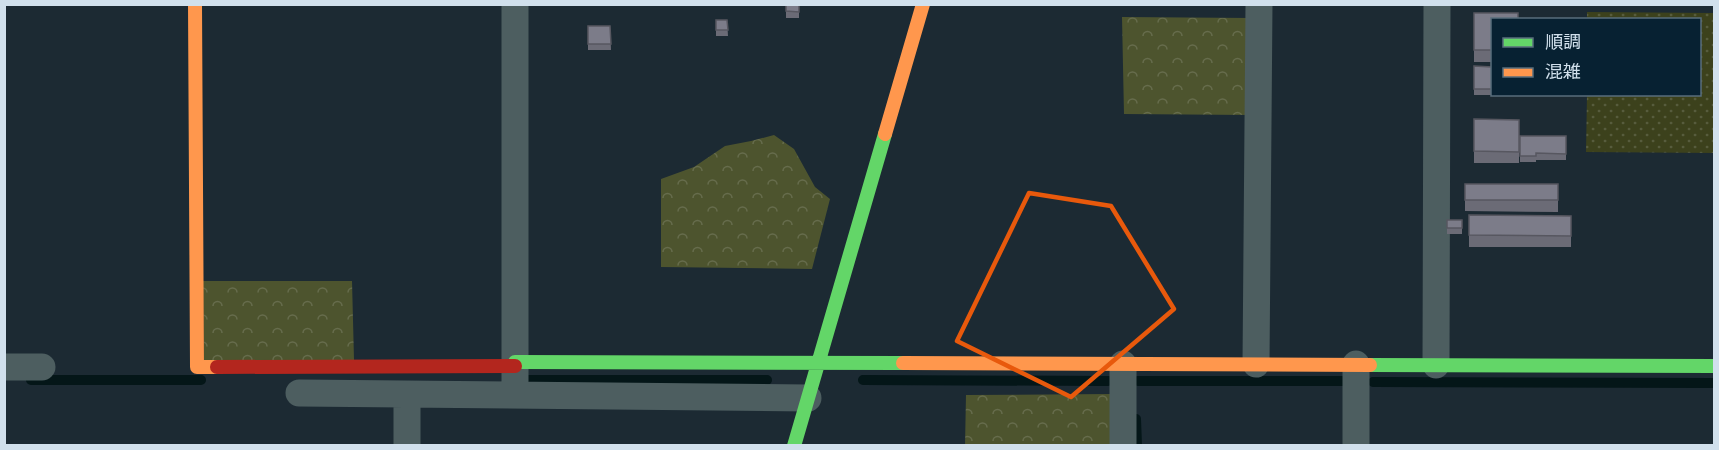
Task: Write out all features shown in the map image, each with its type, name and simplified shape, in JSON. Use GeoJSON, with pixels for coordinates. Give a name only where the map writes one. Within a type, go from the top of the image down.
{"type":"FeatureCollection","features":[{"type":"Feature","properties":{"kind":"street"},"geometry":{"type":"LineString","coordinates":[[195,4],[197,367],[818,362],[1714,366]]}},
{"type":"Feature","properties":{"kind":"street"},"geometry":{"type":"LineString","coordinates":[[515,4],[515,395]]}},
{"type":"Feature","properties":{"kind":"street"},"geometry":{"type":"LineString","coordinates":[[794,446],[923,4]]}},
{"type":"Feature","properties":{"kind":"street"},"geometry":{"type":"LineString","coordinates":[[1256,364],[1259,4]]}},
{"type":"Feature","properties":{"kind":"street"},"geometry":{"type":"LineString","coordinates":[[1436,365],[1437,4]]}},
{"type":"Feature","properties":{"kind":"street"},"geometry":{"type":"LineString","coordinates":[[1123,364],[1124,446]]}},
{"type":"Feature","properties":{"kind":"street"},"geometry":{"type":"LineString","coordinates":[[1356,364],[1356,446]]}},
{"type":"Feature","properties":{"kind":"street"},"geometry":{"type":"LineString","coordinates":[[4,367],[42,367]]}},
{"type":"Feature","properties":{"kind":"street"},"geometry":{"type":"LineString","coordinates":[[299,393],[808,398]]}},
{"type":"Feature","properties":{"kind":"street"},"geometry":{"type":"LineString","coordinates":[[407,394],[407,446]]}},
{"type":"Feature","properties":{"kind":"highlighted area"},"geometry":{"type":"Polygon","coordinates":[[[1029,193],[1111,206],[1174,309],[1071,397],[957,341],[1029,193]]]}},
{"type":"Feature","properties":{"kind":"green space"},"geometry":{"type":"Polygon","coordinates":[[[1587,12],[1714,13],[1714,153],[1586,152],[1587,96],[1701,96],[1701,18],[1587,18],[1587,12]]]}},
{"type":"Feature","properties":{"kind":"green space"},"geometry":{"type":"Polygon","coordinates":[[[1122,17],[1251,18],[1250,115],[1124,114],[1122,17]]]}},
{"type":"Feature","properties":{"kind":"green space"},"geometry":{"type":"Polygon","coordinates":[[[774,135],[794,149],[815,187],[830,199],[812,269],[661,267],[661,179],[694,167],[725,146],[774,135]]]}},
{"type":"Feature","properties":{"kind":"green space"},"geometry":{"type":"Polygon","coordinates":[[[203,281],[352,281],[354,360],[204,360],[203,281]]]}},
{"type":"Feature","properties":{"kind":"green space"},"geometry":{"type":"Polygon","coordinates":[[[1112,394],[1112,445],[965,446],[966,395],[1112,394]]]}},
{"type":"Feature","properties":{"kind":"building"},"geometry":{"type":"Polygon","coordinates":[[[786,4],[799,4],[799,12],[786,11],[786,4]]]}},
{"type":"Feature","properties":{"kind":"building"},"geometry":{"type":"Polygon","coordinates":[[[1474,13],[1518,13],[1518,18],[1491,18],[1491,50],[1474,50],[1474,13]]]}},
{"type":"Feature","properties":{"kind":"building"},"geometry":{"type":"Polygon","coordinates":[[[716,20],[727,20],[728,30],[716,30],[716,20]]]}},
{"type":"Feature","properties":{"kind":"building"},"geometry":{"type":"Polygon","coordinates":[[[588,26],[610,26],[611,44],[588,44],[588,26]]]}},
{"type":"Feature","properties":{"kind":"building"},"geometry":{"type":"Polygon","coordinates":[[[1474,66],[1491,67],[1491,89],[1474,89],[1474,66]]]}},
{"type":"Feature","properties":{"kind":"building"},"geometry":{"type":"Polygon","coordinates":[[[1474,119],[1519,120],[1519,152],[1474,151],[1474,119]]]}},
{"type":"Feature","properties":{"kind":"building"},"geometry":{"type":"Polygon","coordinates":[[[1520,136],[1566,136],[1566,154],[1536,153],[1536,156],[1520,156],[1520,136]]]}},
{"type":"Feature","properties":{"kind":"building"},"geometry":{"type":"Polygon","coordinates":[[[1465,184],[1558,184],[1558,200],[1465,200],[1465,184]]]}},
{"type":"Feature","properties":{"kind":"building"},"geometry":{"type":"Polygon","coordinates":[[[1469,215],[1571,216],[1571,236],[1469,235],[1469,215]]]}},
{"type":"Feature","properties":{"kind":"building"},"geometry":{"type":"Polygon","coordinates":[[[1447,220],[1462,220],[1462,228],[1447,228],[1447,220]]]}},
{"type":"Feature","properties":{"kind":"waterway"},"geometry":{"type":"LineString","coordinates":[[31,380],[201,380]]}},
{"type":"Feature","properties":{"kind":"waterway"},"geometry":{"type":"LineString","coordinates":[[529,380],[767,380]]}},
{"type":"Feature","properties":{"kind":"waterway"},"geometry":{"type":"LineString","coordinates":[[863,380],[1108,381]]}},
{"type":"Feature","properties":{"kind":"waterway"},"geometry":{"type":"LineString","coordinates":[[1138,381],[1345,381]]}},
{"type":"Feature","properties":{"kind":"waterway"},"geometry":{"type":"LineString","coordinates":[[1373,382],[1714,383]]}},
{"type":"Feature","properties":{"kind":"waterway"},"geometry":{"type":"LineString","coordinates":[[1136,419],[1137,446]]}},
{"type":"Feature","properties":{"kind":"traffic: fast"},"geometry":{"type":"LineString","coordinates":[[794,446],[885,134]]}},
{"type":"Feature","properties":{"kind":"traffic: fast"},"geometry":{"type":"LineString","coordinates":[[515,362],[903,363]]}},
{"type":"Feature","properties":{"kind":"traffic: fast"},"geometry":{"type":"LineString","coordinates":[[1370,365],[1714,366]]}},
{"type":"Feature","properties":{"kind":"traffic: slow"},"geometry":{"type":"LineString","coordinates":[[195,4],[197,367],[217,367]]}},
{"type":"Feature","properties":{"kind":"traffic: slow"},"geometry":{"type":"LineString","coordinates":[[885,134],[923,4]]}},
{"type":"Feature","properties":{"kind":"traffic: slow"},"geometry":{"type":"LineString","coordinates":[[903,363],[1370,365]]}},
{"type":"Feature","properties":{"kind":"traffic: jam"},"geometry":{"type":"LineString","coordinates":[[217,367],[515,366]]}}]}
